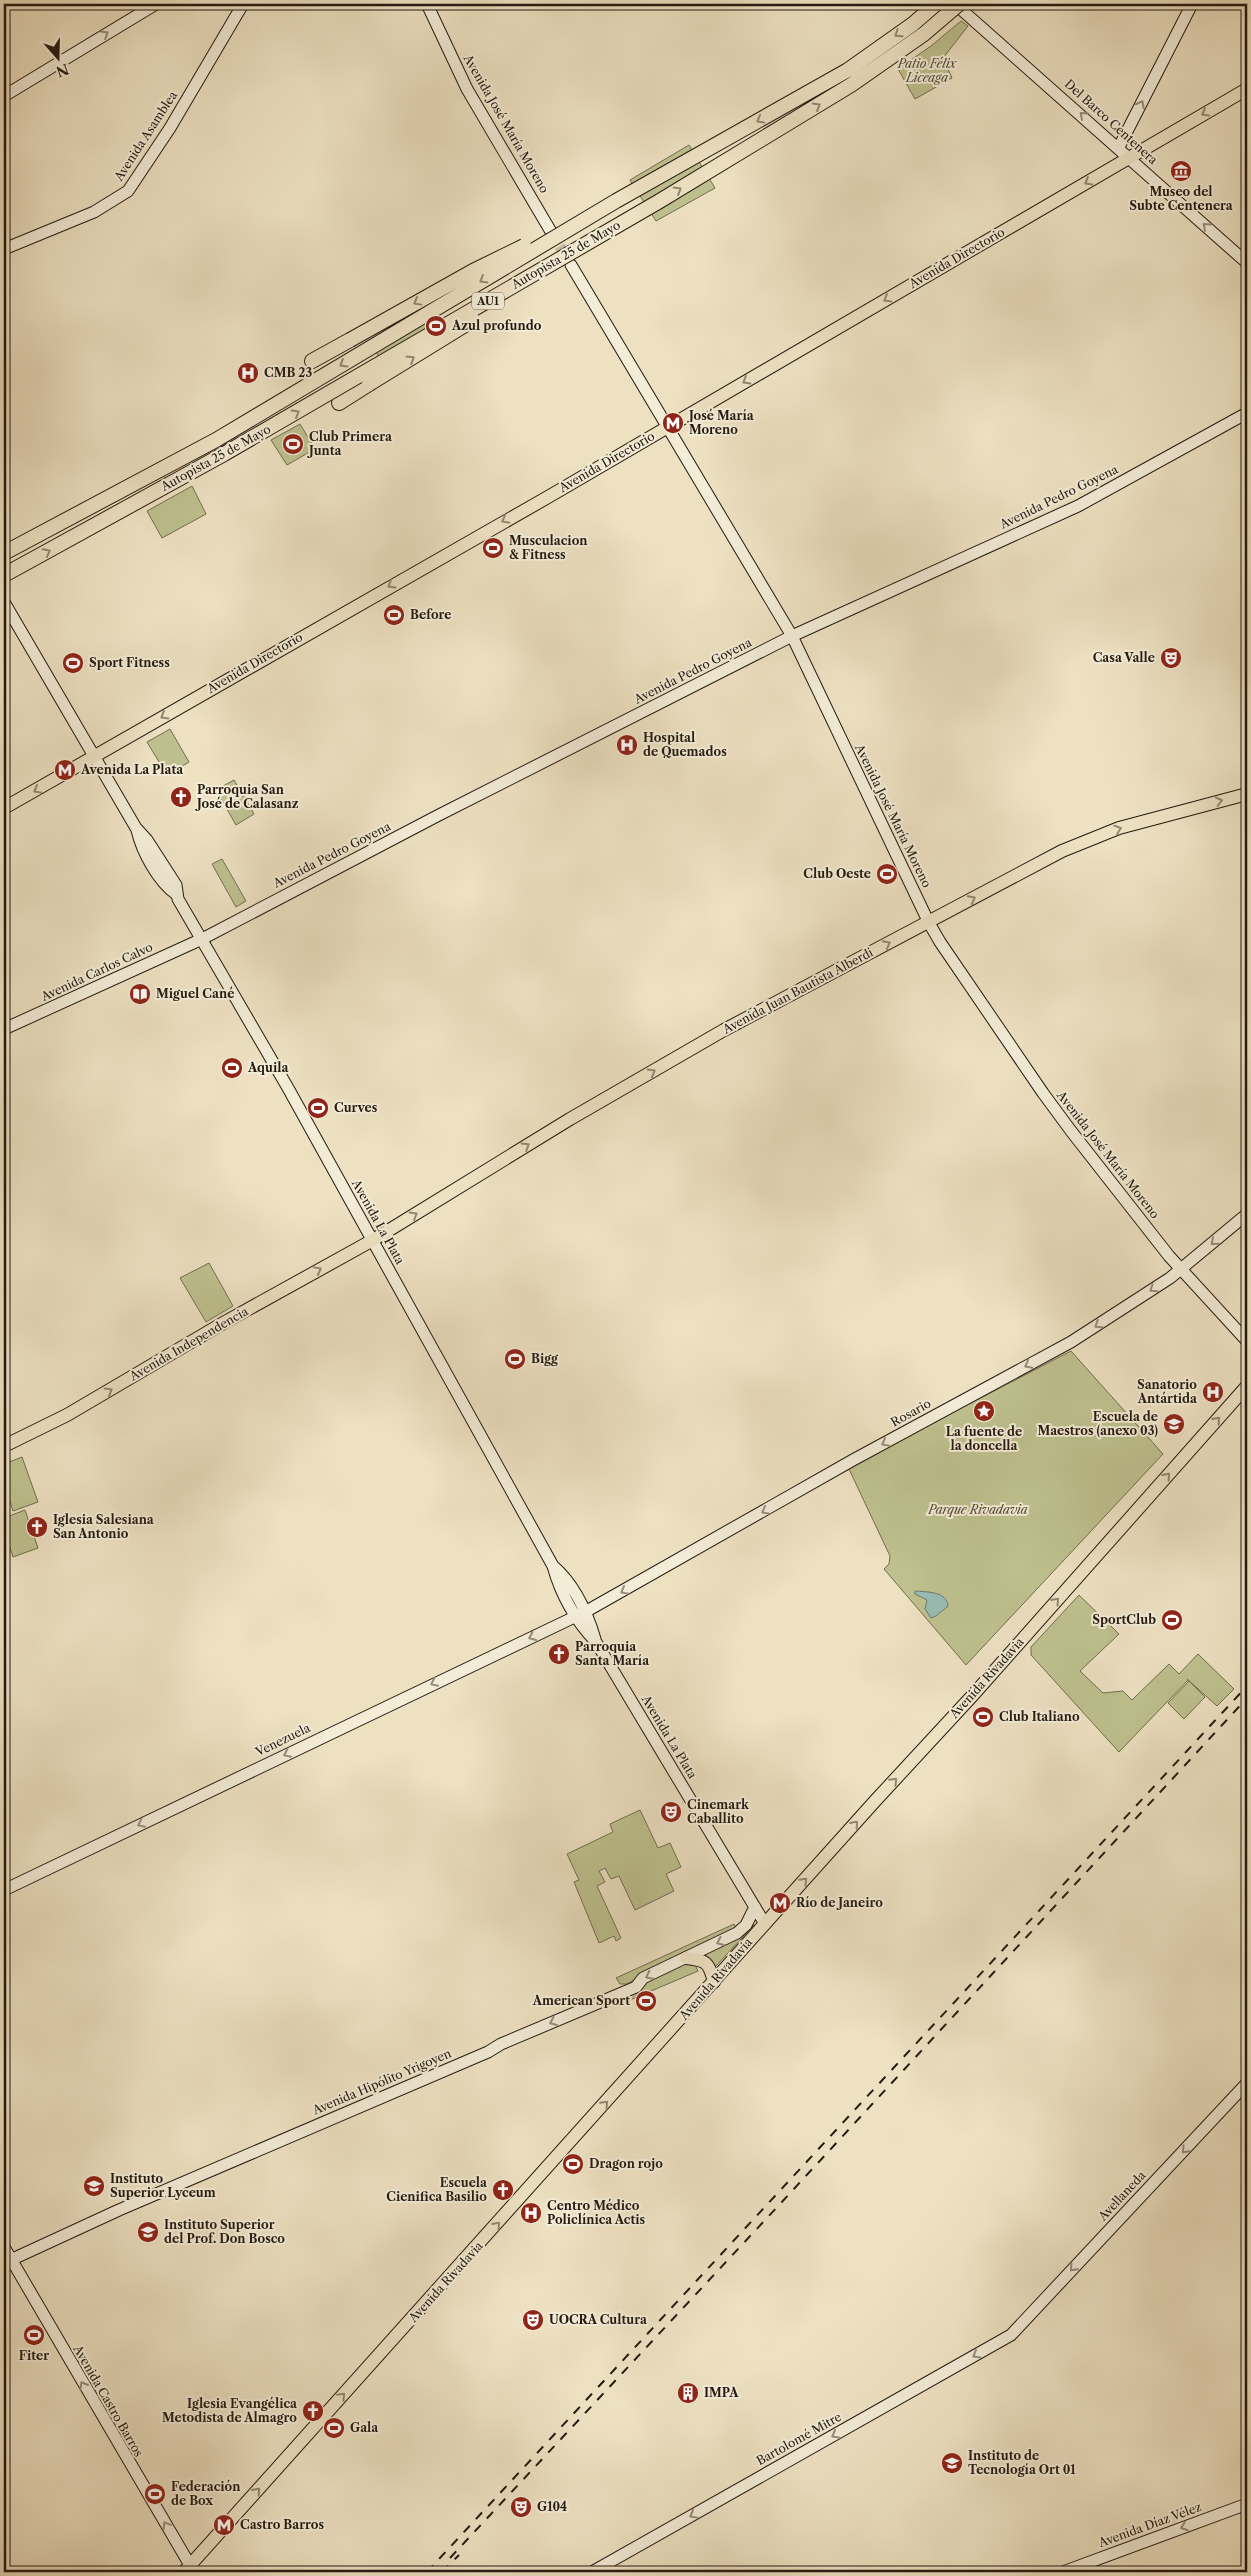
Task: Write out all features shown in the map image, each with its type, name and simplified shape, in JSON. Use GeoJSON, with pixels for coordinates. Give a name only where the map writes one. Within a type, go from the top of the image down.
{"type":"FeatureCollection","features":[{"type":"Feature","properties":{"kind":"highway","name":"Autopista 25 de Mayo"},"geometry":{"type":"LineString","coordinates":[[4,553],[216,440],[616,200],[848,70],[913,24],[936,4]]}},
{"type":"Feature","properties":{"kind":"highway","name":"Autopista 25 de Mayo"},"geometry":{"type":"LineString","coordinates":[[4,575],[224,454],[658,202],[851,86],[924,34],[959,4]]}},
{"type":"Feature","properties":{"kind":"highway"},"geometry":{"type":"LineString","coordinates":[[312,361],[473,271],[616,200]]}},
{"type":"Feature","properties":{"kind":"highway"},"geometry":{"type":"LineString","coordinates":[[339,403],[658,202]]}},
{"type":"Feature","properties":{"kind":"main road"},"geometry":{"type":"LineString","coordinates":[[4,96],[156,4]]}},
{"type":"Feature","properties":{"kind":"main road","name":"Avenida Asamblea"},"geometry":{"type":"LineString","coordinates":[[4,249],[94,212],[128,191],[170,128],[243,4]]}},
{"type":"Feature","properties":{"kind":"main road","name":"Avenida José María Moreno"},"geometry":{"type":"LineString","coordinates":[[426,4],[467,89],[550,230]]}},
{"type":"Feature","properties":{"kind":"main road","name":"Del Barco Centenera"},"geometry":{"type":"LineString","coordinates":[[955,4],[1130,157],[1247,263]]}},
{"type":"Feature","properties":{"kind":"main road"},"geometry":{"type":"LineString","coordinates":[[1119,148],[1192,4]]}},
{"type":"Feature","properties":{"kind":"main road","name":"Avenida Directorio"},"geometry":{"type":"LineString","coordinates":[[4,808],[667,427],[1247,89]]}},
{"type":"Feature","properties":{"kind":"main road","name":"Avenida José María Moreno"},"geometry":{"type":"LineString","coordinates":[[571,265],[792,636],[929,922],[1042,1093],[1180,1270],[1247,1341]]}},
{"type":"Feature","properties":{"kind":"main road","name":"Avenida Pedro Goyena"},"geometry":{"type":"LineString","coordinates":[[202,939],[448,810],[792,636],[1078,506],[1247,413]]}},
{"type":"Feature","properties":{"kind":"main road","name":"Avenida Pedro Goyena"},"geometry":{"type":"LineString","coordinates":[[1202,438],[1214,435],[1247,418]]}},
{"type":"Feature","properties":{"kind":"main road","name":"Avenida La Plata"},"geometry":{"type":"LineString","coordinates":[[4,602],[136,828],[147,840],[176,885],[176,894]]}},
{"type":"Feature","properties":{"kind":"main road","name":"Avenida Juan Bautista Alberdi"},"geometry":{"type":"LineString","coordinates":[[373,1240],[570,1119],[724,1030],[1062,851],[1102,834],[1127,826],[1247,794]]}},
{"type":"Feature","properties":{"kind":"main road","name":"Avenida La Plata"},"geometry":{"type":"LineString","coordinates":[[136,828],[140,844],[169,889],[176,894],[373,1240],[553,1566],[557,1582],[581,1615],[580,1625],[596,1642],[765,1924]]}},
{"type":"Feature","properties":{"kind":"main road"},"geometry":{"type":"LineString","coordinates":[[149,858],[156,862],[166,879],[172,879]]}},
{"type":"Feature","properties":{"kind":"main road","name":"Avenida Carlos Calvo"},"geometry":{"type":"LineString","coordinates":[[4,1029],[202,939]]}},
{"type":"Feature","properties":{"kind":"main road","name":"Rosario"},"geometry":{"type":"LineString","coordinates":[[581,1615],[853,1460],[1071,1342],[1180,1270],[1247,1214]]}},
{"type":"Feature","properties":{"kind":"main road","name":"Avenida Independencia"},"geometry":{"type":"LineString","coordinates":[[4,1446],[42,1429],[226,1322],[373,1240]]}},
{"type":"Feature","properties":{"kind":"main road","name":"Avenida Rivadavia"},"geometry":{"type":"LineString","coordinates":[[190,2570],[1247,1386]]}},
{"type":"Feature","properties":{"kind":"main road","name":"Venezuela"},"geometry":{"type":"LineString","coordinates":[[4,1890],[581,1615]]}},
{"type":"Feature","properties":{"kind":"main road","name":"Avenida Hipólito Yrigoyen"},"geometry":{"type":"LineString","coordinates":[[7,2261],[488,2052],[501,2044],[636,1987],[643,1978],[737,1933],[746,1925],[755,1907]]}},
{"type":"Feature","properties":{"kind":"main road"},"geometry":{"type":"LineString","coordinates":[[686,1958],[698,1958],[706,1963],[714,1982]]}},
{"type":"Feature","properties":{"kind":"main road","name":"Avellaneda"},"geometry":{"type":"LineString","coordinates":[[1017,2329],[1247,2083]]}},
{"type":"Feature","properties":{"kind":"main road","name":"Avenida Castro Barros"},"geometry":{"type":"LineString","coordinates":[[4,2247],[7,2261],[190,2570]]}},
{"type":"Feature","properties":{"kind":"main road","name":"Bartolomé Mitre"},"geometry":{"type":"LineString","coordinates":[[592,2572],[945,2373],[1012,2334],[1017,2329]]}},
{"type":"Feature","properties":{"kind":"main road","name":"Avenida Díaz Vélez"},"geometry":{"type":"LineString","coordinates":[[1063,2572],[1247,2504]]}},
{"type":"Feature","properties":{"kind":"green space","name":"Patio Félix Liceaga"},"geometry":{"type":"Polygon","coordinates":[[[961,21],[968,26],[943,58],[952,78],[915,99],[898,69],[931,46],[961,21]]]}},
{"type":"Feature","properties":{"kind":"green space"},"geometry":{"type":"Polygon","coordinates":[[[689,145],[715,188],[656,221],[630,180],[689,145]]]}},
{"type":"Feature","properties":{"kind":"green space"},"geometry":{"type":"Polygon","coordinates":[[[427,306],[442,332],[385,365],[368,341],[427,306]]]}},
{"type":"Feature","properties":{"kind":"green space","name":"Club Primera Junta"},"geometry":{"type":"Polygon","coordinates":[[[300,424],[315,449],[287,465],[271,440],[300,424]]]}},
{"type":"Feature","properties":{"kind":"green space"},"geometry":{"type":"Polygon","coordinates":[[[192,486],[206,514],[162,538],[147,511],[192,486]]]}},
{"type":"Feature","properties":{"kind":"green space"},"geometry":{"type":"Polygon","coordinates":[[[170,729],[189,762],[167,775],[147,742],[170,729]]]}},
{"type":"Feature","properties":{"kind":"green space"},"geometry":{"type":"Polygon","coordinates":[[[234,780],[254,814],[236,825],[216,790],[234,780]]]}},
{"type":"Feature","properties":{"kind":"green space"},"geometry":{"type":"Polygon","coordinates":[[[222,859],[246,901],[236,907],[212,864],[222,859]]]}},
{"type":"Feature","properties":{"kind":"green space"},"geometry":{"type":"Polygon","coordinates":[[[209,1263],[233,1306],[206,1322],[180,1278],[209,1263]]]}},
{"type":"Feature","properties":{"kind":"green space","name":"Parque Rivadavia"},"geometry":{"type":"Polygon","coordinates":[[[1071,1351],[1163,1454],[966,1665],[884,1569],[889,1564],[890,1556],[848,1467],[1071,1351]]]}},
{"type":"Feature","properties":{"kind":"green space"},"geometry":{"type":"Polygon","coordinates":[[[22,1457],[38,1502],[13,1511],[4,1483],[4,1464],[22,1457]]]}},
{"type":"Feature","properties":{"kind":"green space"},"geometry":{"type":"Polygon","coordinates":[[[25,1510],[38,1548],[13,1557],[4,1529],[4,1518],[25,1510]]]}},
{"type":"Feature","properties":{"kind":"green space"},"geometry":{"type":"Polygon","coordinates":[[[1079,1595],[1119,1634],[1080,1671],[1103,1693],[1123,1691],[1132,1700],[1169,1664],[1179,1674],[1198,1654],[1234,1689],[1217,1706],[1187,1679],[1119,1752],[1031,1655],[1031,1647],[1079,1595]]]}},
{"type":"Feature","properties":{"kind":"green space"},"geometry":{"type":"Polygon","coordinates":[[[1189,1681],[1205,1697],[1184,1719],[1168,1703],[1189,1681]]]}},
{"type":"Feature","properties":{"kind":"green space"},"geometry":{"type":"Polygon","coordinates":[[[640,1810],[658,1848],[670,1843],[681,1867],[666,1874],[674,1891],[635,1910],[619,1876],[611,1879],[605,1868],[599,1871],[605,1882],[597,1886],[621,1938],[616,1941],[614,1936],[599,1943],[574,1882],[579,1880],[567,1854],[613,1832],[610,1824],[640,1810]]]}},
{"type":"Feature","properties":{"kind":"green space"},"geometry":{"type":"Polygon","coordinates":[[[752,1921],[754,1925],[715,1967],[700,1954],[752,1921]]]}},
{"type":"Feature","properties":{"kind":"green space"},"geometry":{"type":"Polygon","coordinates":[[[734,1924],[737,1931],[627,1984],[620,1984],[616,1978],[734,1924]]]}},
{"type":"Feature","properties":{"kind":"green space"},"geometry":{"type":"Polygon","coordinates":[[[689,1962],[695,1965],[698,1971],[623,2003],[621,1998],[642,1984],[689,1962]]]}},
{"type":"Feature","properties":{"kind":"water"},"geometry":{"type":"Polygon","coordinates":[[[915,1591],[940,1595],[947,1601],[948,1606],[931,1618],[925,1609],[927,1600],[915,1594],[915,1591]]]}},
{"type":"Feature","properties":{"kind":"tunnel"},"geometry":{"type":"LineString","coordinates":[[551,232],[570,263]]}},
{"type":"Feature","properties":{"kind":"railway"},"geometry":{"type":"LineString","coordinates":[[427,2572],[1247,1686]]}},
{"type":"Feature","properties":{"kind":"railway"},"geometry":{"type":"LineString","coordinates":[[450,2558],[1247,1698]]}},
{"type":"Feature","properties":{"kind":"railway"},"geometry":{"type":"LineString","coordinates":[[442,2572],[459,2555]]}},
{"type":"Feature","properties":{"kind":"place","name":"Museo del Subte Centenera"},"geometry":{"type":"Point","coordinates":[1181,171]}},
{"type":"Feature","properties":{"kind":"place","name":"Azul profundo"},"geometry":{"type":"Point","coordinates":[436,326]}},
{"type":"Feature","properties":{"kind":"place","name":"CMB 23"},"geometry":{"type":"Point","coordinates":[248,373]}},
{"type":"Feature","properties":{"kind":"place","name":"José María Moreno"},"geometry":{"type":"Point","coordinates":[673,423]}},
{"type":"Feature","properties":{"kind":"place","name":"Club Primera Junta"},"geometry":{"type":"Point","coordinates":[293,444]}},
{"type":"Feature","properties":{"kind":"place","name":"Musculacion & Fitness"},"geometry":{"type":"Point","coordinates":[493,548]}},
{"type":"Feature","properties":{"kind":"place","name":"Before"},"geometry":{"type":"Point","coordinates":[394,615]}},
{"type":"Feature","properties":{"kind":"place","name":"Casa Valle"},"geometry":{"type":"Point","coordinates":[1171,658]}},
{"type":"Feature","properties":{"kind":"place","name":"Sport Fitness"},"geometry":{"type":"Point","coordinates":[73,663]}},
{"type":"Feature","properties":{"kind":"place","name":"Hospital de Quemados"},"geometry":{"type":"Point","coordinates":[627,745]}},
{"type":"Feature","properties":{"kind":"place","name":"Avenida La Plata"},"geometry":{"type":"Point","coordinates":[65,770]}},
{"type":"Feature","properties":{"kind":"place","name":"Parroquia San José de Calasanz"},"geometry":{"type":"Point","coordinates":[181,797]}},
{"type":"Feature","properties":{"kind":"place","name":"Club Oeste"},"geometry":{"type":"Point","coordinates":[887,874]}},
{"type":"Feature","properties":{"kind":"place","name":"Miguel Cané"},"geometry":{"type":"Point","coordinates":[140,994]}},
{"type":"Feature","properties":{"kind":"place","name":"Aquila"},"geometry":{"type":"Point","coordinates":[232,1068]}},
{"type":"Feature","properties":{"kind":"place","name":"Curves"},"geometry":{"type":"Point","coordinates":[318,1108]}},
{"type":"Feature","properties":{"kind":"place","name":"Bigg"},"geometry":{"type":"Point","coordinates":[515,1359]}},
{"type":"Feature","properties":{"kind":"place","name":"Sanatorio Antártida"},"geometry":{"type":"Point","coordinates":[1213,1392]}},
{"type":"Feature","properties":{"kind":"place","name":"La fuente de la doncella"},"geometry":{"type":"Point","coordinates":[984,1411]}},
{"type":"Feature","properties":{"kind":"place","name":"Escuela de Maestros (anexo 03)"},"geometry":{"type":"Point","coordinates":[1174,1424]}},
{"type":"Feature","properties":{"kind":"place","name":"Iglesia Salesiana San Antonio"},"geometry":{"type":"Point","coordinates":[37,1527]}},
{"type":"Feature","properties":{"kind":"place","name":"SportClub"},"geometry":{"type":"Point","coordinates":[1172,1620]}},
{"type":"Feature","properties":{"kind":"place","name":"Parroquia Santa María"},"geometry":{"type":"Point","coordinates":[559,1654]}},
{"type":"Feature","properties":{"kind":"place","name":"Club Italiano"},"geometry":{"type":"Point","coordinates":[983,1717]}},
{"type":"Feature","properties":{"kind":"place","name":"Cinemark Caballito"},"geometry":{"type":"Point","coordinates":[671,1812]}},
{"type":"Feature","properties":{"kind":"place","name":"Río de Janeiro"},"geometry":{"type":"Point","coordinates":[780,1903]}},
{"type":"Feature","properties":{"kind":"place","name":"American Sport"},"geometry":{"type":"Point","coordinates":[646,2001]}},
{"type":"Feature","properties":{"kind":"place","name":"Dragon rojo"},"geometry":{"type":"Point","coordinates":[573,2164]}},
{"type":"Feature","properties":{"kind":"place","name":"Instituto Superior Lyceum"},"geometry":{"type":"Point","coordinates":[94,2186]}},
{"type":"Feature","properties":{"kind":"place","name":"Escuela Cienifica Basilio"},"geometry":{"type":"Point","coordinates":[503,2190]}},
{"type":"Feature","properties":{"kind":"place","name":"Centro Médico Policlínica Actis"},"geometry":{"type":"Point","coordinates":[531,2213]}},
{"type":"Feature","properties":{"kind":"place","name":"Instituto Superior del Prof. Don Bosco"},"geometry":{"type":"Point","coordinates":[148,2232]}},
{"type":"Feature","properties":{"kind":"place","name":"UOCRA Cultura"},"geometry":{"type":"Point","coordinates":[533,2320]}},
{"type":"Feature","properties":{"kind":"place","name":"Fiter"},"geometry":{"type":"Point","coordinates":[34,2335]}},
{"type":"Feature","properties":{"kind":"place","name":"IMPA"},"geometry":{"type":"Point","coordinates":[688,2393]}},
{"type":"Feature","properties":{"kind":"place","name":"Iglesia Evangélica Metodista de Almagro"},"geometry":{"type":"Point","coordinates":[313,2411]}},
{"type":"Feature","properties":{"kind":"place","name":"Gala"},"geometry":{"type":"Point","coordinates":[334,2428]}},
{"type":"Feature","properties":{"kind":"place","name":"Instituto de Tecnología Ort 01"},"geometry":{"type":"Point","coordinates":[952,2463]}},
{"type":"Feature","properties":{"kind":"place","name":"Federación de Box"},"geometry":{"type":"Point","coordinates":[155,2494]}},
{"type":"Feature","properties":{"kind":"place","name":"G104"},"geometry":{"type":"Point","coordinates":[521,2507]}},
{"type":"Feature","properties":{"kind":"place","name":"Castro Barros"},"geometry":{"type":"Point","coordinates":[224,2525]}}]}
